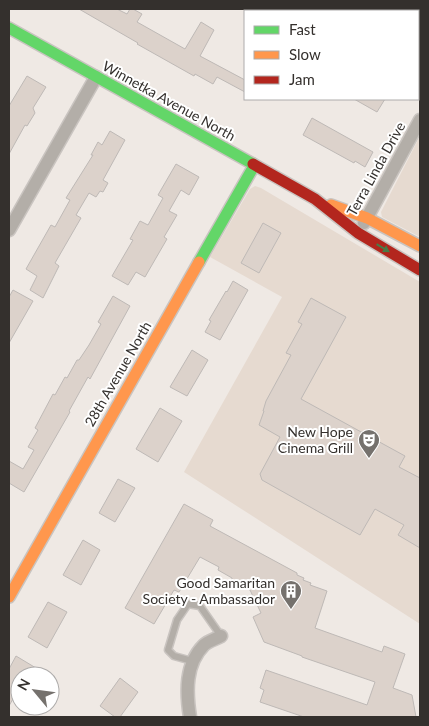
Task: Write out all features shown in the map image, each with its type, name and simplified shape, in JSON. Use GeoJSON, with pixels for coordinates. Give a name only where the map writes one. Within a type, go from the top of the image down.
{"type":"FeatureCollection","features":[{"type":"Feature","properties":{"kind":"main road","name":"Winnetka Avenue North"},"geometry":{"type":"LineString","coordinates":[[9,28],[315,199],[367,218],[420,246]]}},
{"type":"Feature","properties":{"kind":"main road","name":"28th Avenue North"},"geometry":{"type":"LineString","coordinates":[[9,597],[254,166]]}},
{"type":"Feature","properties":{"kind":"main road","name":"Winnetka Avenue North"},"geometry":{"type":"LineString","coordinates":[[315,199],[358,233],[420,270]]}},
{"type":"Feature","properties":{"kind":"street"},"geometry":{"type":"LineString","coordinates":[[9,230],[96,77]]}},
{"type":"Feature","properties":{"kind":"street","name":"Terra Linda Drive"},"geometry":{"type":"LineString","coordinates":[[358,233],[420,120]]}},
{"type":"Feature","properties":{"kind":"street"},"geometry":{"type":"LineString","coordinates":[[190,717],[187,693],[192,662],[205,644],[222,636]]}},
{"type":"Feature","properties":{"kind":"lane"},"geometry":{"type":"LineString","coordinates":[[192,662],[174,656],[168,650],[177,620],[188,604],[200,606],[222,636]]}},
{"type":"Feature","properties":{"kind":"shaded area"},"geometry":{"type":"Polygon","coordinates":[[[420,136],[420,237],[382,217],[381,212],[420,136]]]}},
{"type":"Feature","properties":{"kind":"shaded area"},"geometry":{"type":"Polygon","coordinates":[[[255,186],[420,282],[420,624],[184,472],[282,297],[210,257],[250,189],[255,186]]]}},
{"type":"Feature","properties":{"kind":"building"},"geometry":{"type":"Polygon","coordinates":[[[79,9],[117,9],[127,14],[130,9],[133,9],[142,14],[137,22],[185,49],[201,22],[214,30],[200,56],[244,79],[244,91],[217,77],[213,84],[195,74],[194,76],[79,9]]]}},
{"type":"Feature","properties":{"kind":"building"},"geometry":{"type":"Polygon","coordinates":[[[27,76],[46,87],[33,108],[35,113],[27,126],[25,125],[9,154],[9,106],[27,76]]]}},
{"type":"Feature","properties":{"kind":"building"},"geometry":{"type":"Polygon","coordinates":[[[356,100],[384,100],[377,112],[356,100]]]}},
{"type":"Feature","properties":{"kind":"building"},"geometry":{"type":"Polygon","coordinates":[[[312,118],[373,152],[365,167],[303,135],[312,118]]]}},
{"type":"Feature","properties":{"kind":"building"},"geometry":{"type":"Polygon","coordinates":[[[110,131],[125,140],[103,180],[108,183],[103,192],[100,191],[96,197],[89,193],[76,215],[81,218],[55,263],[59,266],[43,298],[30,290],[37,276],[26,269],[51,225],[55,227],[70,200],[66,198],[93,155],[91,155],[98,142],[102,145],[110,131]]]}},
{"type":"Feature","properties":{"kind":"building"},"geometry":{"type":"Polygon","coordinates":[[[176,164],[199,177],[189,195],[181,190],[169,211],[177,215],[164,237],[167,239],[145,277],[136,272],[128,285],[112,276],[133,240],[130,239],[140,221],[148,225],[163,198],[158,195],[176,164]]]}},
{"type":"Feature","properties":{"kind":"building"},"geometry":{"type":"Polygon","coordinates":[[[263,223],[281,233],[259,273],[241,263],[263,223]]]}},
{"type":"Feature","properties":{"kind":"building"},"geometry":{"type":"Polygon","coordinates":[[[233,281],[248,290],[220,340],[205,332],[211,321],[209,320],[233,281]]]}},
{"type":"Feature","properties":{"kind":"building"},"geometry":{"type":"Polygon","coordinates":[[[13,290],[33,301],[9,343],[9,297],[13,290]]]}},
{"type":"Feature","properties":{"kind":"building"},"geometry":{"type":"Polygon","coordinates":[[[113,296],[130,306],[24,492],[9,483],[9,461],[23,469],[34,450],[28,447],[38,430],[35,428],[53,394],[55,395],[65,377],[67,378],[77,360],[79,360],[89,345],[101,324],[98,322],[113,296]]]}},
{"type":"Feature","properties":{"kind":"building"},"geometry":{"type":"Polygon","coordinates":[[[311,298],[346,317],[301,399],[405,456],[399,467],[420,478],[420,548],[398,535],[404,525],[375,509],[360,535],[262,480],[260,474],[280,437],[259,425],[266,401],[291,355],[286,353],[302,324],[298,322],[311,298]]]}},
{"type":"Feature","properties":{"kind":"building"},"geometry":{"type":"Polygon","coordinates":[[[192,350],[208,360],[187,396],[170,387],[192,350]]]}},
{"type":"Feature","properties":{"kind":"building"},"geometry":{"type":"Polygon","coordinates":[[[160,408],[182,421],[158,462],[136,449],[160,408]]]}},
{"type":"Feature","properties":{"kind":"building"},"geometry":{"type":"Polygon","coordinates":[[[118,479],[135,488],[115,522],[99,513],[118,479]]]}},
{"type":"Feature","properties":{"kind":"building","name":"Good Samaritan Society - Ambassador"},"geometry":{"type":"Polygon","coordinates":[[[184,504],[213,520],[210,526],[297,573],[297,575],[304,578],[303,580],[311,583],[310,585],[327,591],[315,628],[382,652],[384,646],[405,654],[393,688],[412,695],[416,717],[304,717],[260,702],[264,690],[260,688],[266,670],[367,705],[375,682],[264,642],[253,617],[261,613],[250,590],[218,570],[219,567],[200,557],[179,592],[174,590],[154,624],[125,608],[184,504]]]}},
{"type":"Feature","properties":{"kind":"building"},"geometry":{"type":"Polygon","coordinates":[[[83,540],[100,550],[81,585],[63,575],[83,540]]]}},
{"type":"Feature","properties":{"kind":"building"},"geometry":{"type":"Polygon","coordinates":[[[48,602],[67,612],[47,648],[28,637],[48,602]]]}},
{"type":"Feature","properties":{"kind":"building"},"geometry":{"type":"Polygon","coordinates":[[[16,656],[33,666],[11,666],[16,656]]]}},
{"type":"Feature","properties":{"kind":"building"},"geometry":{"type":"Polygon","coordinates":[[[10,667],[9,706],[9,669],[10,667]]]}},
{"type":"Feature","properties":{"kind":"building"},"geometry":{"type":"Polygon","coordinates":[[[120,678],[138,692],[120,717],[115,717],[100,706],[120,678]]]}},
{"type":"Feature","properties":{"kind":"traffic: fast"},"geometry":{"type":"LineString","coordinates":[[9,28],[253,164]]}},
{"type":"Feature","properties":{"kind":"traffic: fast"},"geometry":{"type":"LineString","coordinates":[[199,262],[254,166]]}},
{"type":"Feature","properties":{"kind":"traffic: slow"},"geometry":{"type":"LineString","coordinates":[[331,205],[367,218],[420,246]]}},
{"type":"Feature","properties":{"kind":"traffic: slow"},"geometry":{"type":"LineString","coordinates":[[9,597],[199,262]]}},
{"type":"Feature","properties":{"kind":"traffic: jam"},"geometry":{"type":"LineString","coordinates":[[253,164],[315,199],[358,233],[420,270]]}},
{"type":"Feature","properties":{"kind":"place","name":"New Hope Cinema Grill"},"geometry":{"type":"Point","coordinates":[369,459]}},
{"type":"Feature","properties":{"kind":"place","name":"Good Samaritan Society - Ambassador"},"geometry":{"type":"Point","coordinates":[291,610]}}]}
